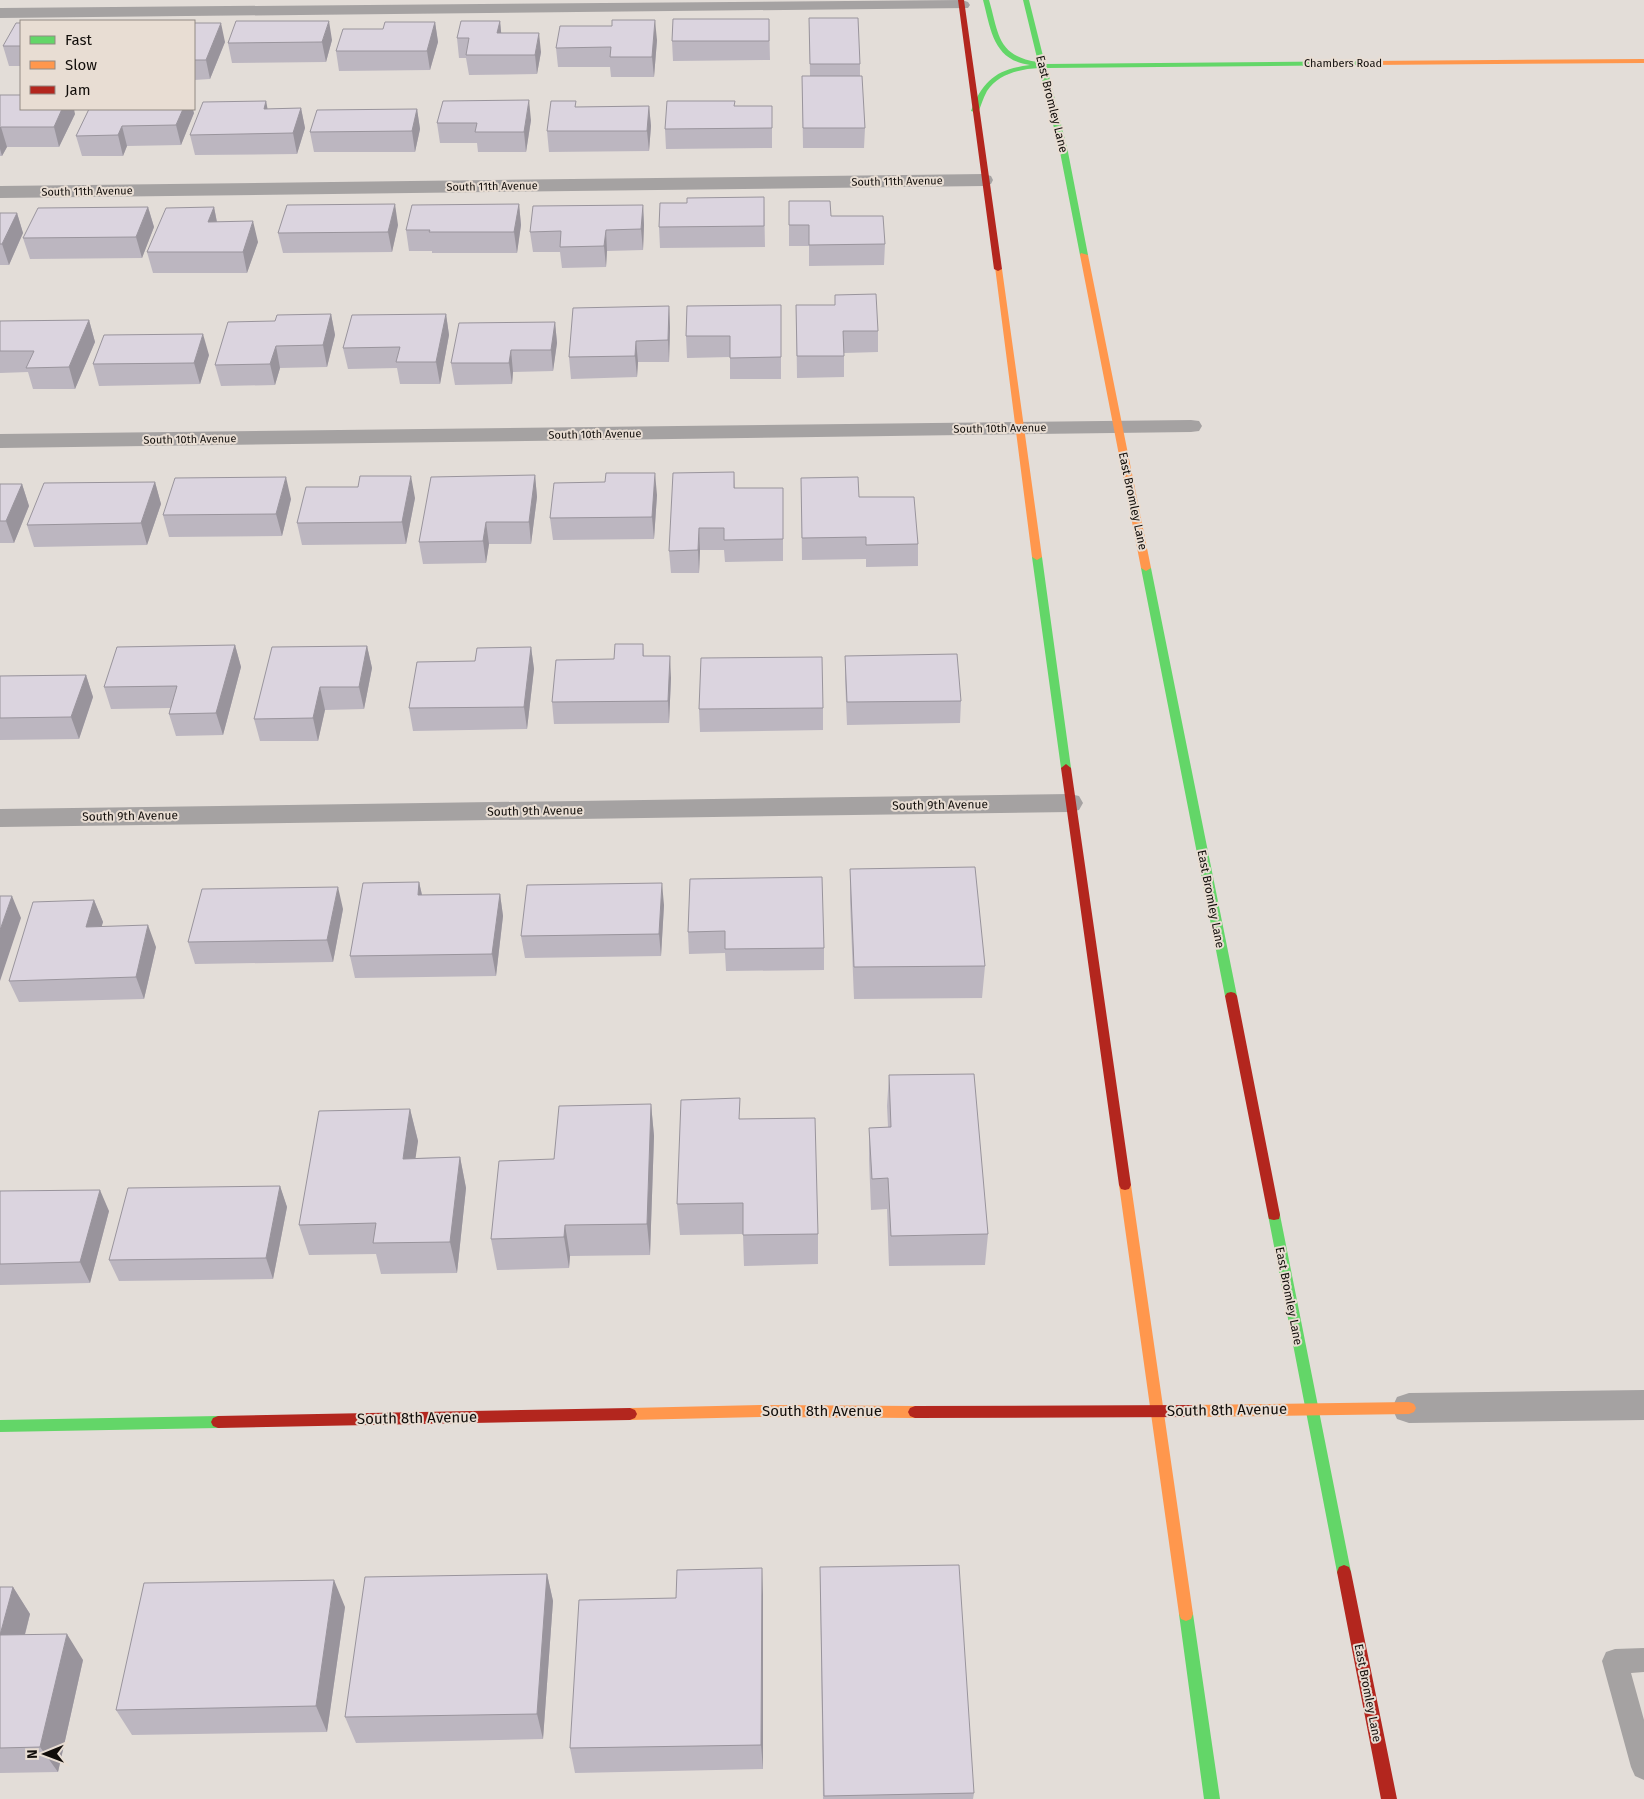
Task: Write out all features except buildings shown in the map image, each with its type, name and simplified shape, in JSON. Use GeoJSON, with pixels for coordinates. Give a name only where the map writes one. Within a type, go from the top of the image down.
{"type":"FeatureCollection","features":[{"type":"Feature","properties":{"kind":"main road"},"geometry":{"type":"LineString","coordinates":[[986,0],[1006,55],[1024,63],[1043,65]]}},
{"type":"Feature","properties":{"kind":"main road","name":"East Bromley Lane"},"geometry":{"type":"LineString","coordinates":[[1026,0],[1064,152],[1389,1799]]}},
{"type":"Feature","properties":{"kind":"main road"},"geometry":{"type":"LineString","coordinates":[[962,2],[984,180],[1020,428],[1070,803],[1212,1799]]}},
{"type":"Feature","properties":{"kind":"main road","name":"Chambers Road"},"geometry":{"type":"LineString","coordinates":[[1043,65],[1644,61]]}},
{"type":"Feature","properties":{"kind":"main road"},"geometry":{"type":"LineString","coordinates":[[975,111],[986,86],[995,78],[1017,69],[1043,65]]}},
{"type":"Feature","properties":{"kind":"main road","name":"South 8th Avenue"},"geometry":{"type":"LineString","coordinates":[[0,1426],[750,1411],[1075,1413],[1409,1408]]}},
{"type":"Feature","properties":{"kind":"street"},"geometry":{"type":"LineString","coordinates":[[0,13],[962,2]]}},
{"type":"Feature","properties":{"kind":"street","name":"South 11th Avenue"},"geometry":{"type":"LineString","coordinates":[[0,192],[984,180]]}},
{"type":"Feature","properties":{"kind":"street","name":"South 10th Avenue"},"geometry":{"type":"LineString","coordinates":[[0,442],[1191,426]]}},
{"type":"Feature","properties":{"kind":"street","name":"South 9th Avenue"},"geometry":{"type":"LineString","coordinates":[[0,818],[1070,803]]}},
{"type":"Feature","properties":{"kind":"street","name":"South 8th Avenue"},"geometry":{"type":"LineString","coordinates":[[1409,1408],[1644,1405]]}},
{"type":"Feature","properties":{"kind":"lane"},"geometry":{"type":"LineString","coordinates":[[1644,1660],[1615,1661],[1644,1767]]}},
{"type":"Feature","properties":{"kind":"traffic: fast"},"geometry":{"type":"LineString","coordinates":[[986,0],[1000,45],[1013,58],[1039,64]]}},
{"type":"Feature","properties":{"kind":"traffic: fast"},"geometry":{"type":"LineString","coordinates":[[1026,0],[1064,152],[1084,255]]}},
{"type":"Feature","properties":{"kind":"traffic: fast"},"geometry":{"type":"LineString","coordinates":[[975,111],[984,90],[996,77],[1013,70],[1036,66],[1369,63]]}},
{"type":"Feature","properties":{"kind":"traffic: fast"},"geometry":{"type":"LineString","coordinates":[[1037,557],[1066,768]]}},
{"type":"Feature","properties":{"kind":"traffic: fast"},"geometry":{"type":"LineString","coordinates":[[1146,568],[1231,996]]}},
{"type":"Feature","properties":{"kind":"traffic: fast"},"geometry":{"type":"LineString","coordinates":[[1274,1215],[1344,1572]]}},
{"type":"Feature","properties":{"kind":"traffic: fast"},"geometry":{"type":"LineString","coordinates":[[0,1426],[218,1422]]}},
{"type":"Feature","properties":{"kind":"traffic: fast"},"geometry":{"type":"LineString","coordinates":[[1186,1614],[1212,1799]]}},
{"type":"Feature","properties":{"kind":"traffic: slow"},"geometry":{"type":"LineString","coordinates":[[1369,63],[1644,61]]}},
{"type":"Feature","properties":{"kind":"traffic: slow"},"geometry":{"type":"LineString","coordinates":[[1084,255],[1146,568]]}},
{"type":"Feature","properties":{"kind":"traffic: slow"},"geometry":{"type":"LineString","coordinates":[[998,269],[1037,557]]}},
{"type":"Feature","properties":{"kind":"traffic: slow"},"geometry":{"type":"LineString","coordinates":[[1125,1185],[1186,1614]]}},
{"type":"Feature","properties":{"kind":"traffic: slow"},"geometry":{"type":"LineString","coordinates":[[1191,1411],[1409,1408]]}},
{"type":"Feature","properties":{"kind":"traffic: slow"},"geometry":{"type":"LineString","coordinates":[[630,1414],[760,1411],[915,1412]]}},
{"type":"Feature","properties":{"kind":"traffic: jam"},"geometry":{"type":"LineString","coordinates":[[961,0],[998,269]]}},
{"type":"Feature","properties":{"kind":"traffic: jam"},"geometry":{"type":"LineString","coordinates":[[1066,768],[1125,1185]]}},
{"type":"Feature","properties":{"kind":"traffic: jam"},"geometry":{"type":"LineString","coordinates":[[1231,996],[1274,1215]]}},
{"type":"Feature","properties":{"kind":"traffic: jam"},"geometry":{"type":"LineString","coordinates":[[915,1412],[1191,1411]]}},
{"type":"Feature","properties":{"kind":"traffic: jam"},"geometry":{"type":"LineString","coordinates":[[218,1422],[630,1414]]}},
{"type":"Feature","properties":{"kind":"traffic: jam"},"geometry":{"type":"LineString","coordinates":[[1344,1572],[1389,1799]]}}]}
